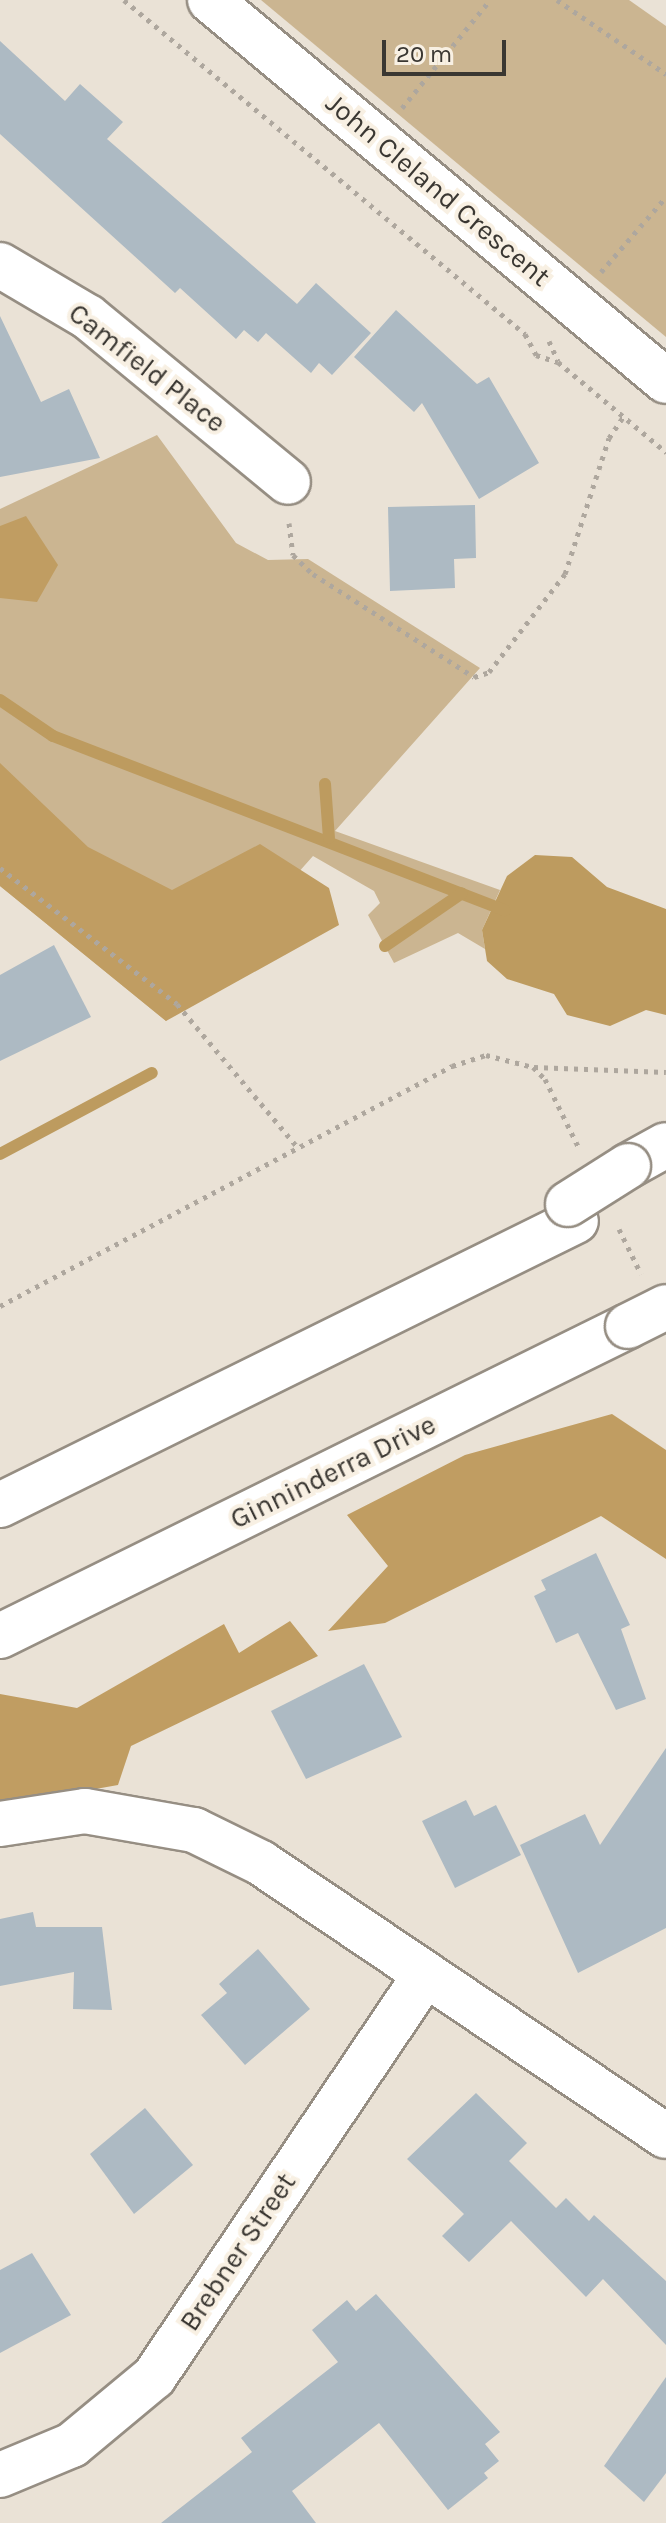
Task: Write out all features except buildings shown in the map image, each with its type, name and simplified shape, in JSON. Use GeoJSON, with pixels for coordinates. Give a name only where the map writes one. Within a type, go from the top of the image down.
{"type":"FeatureCollection","features":[{"type":"Feature","properties":{"kind":"street","name":"John Cleland Crescent"},"geometry":{"type":"LineString","coordinates":[[210,0],[666,381]]}},
{"type":"Feature","properties":{"kind":"street","name":"Camfield Place"},"geometry":{"type":"LineString","coordinates":[[0,265],[88,317],[288,482]]}},
{"type":"Feature","properties":{"kind":"street"},"geometry":{"type":"LineString","coordinates":[[0,1505],[420,1296],[615,1195],[666,1145]]}},
{"type":"Feature","properties":{"kind":"street","name":"Ginninderra Drive"},"geometry":{"type":"LineString","coordinates":[[0,1636],[648,1315]]}},
{"type":"Feature","properties":{"kind":"street"},"geometry":{"type":"LineString","coordinates":[[0,1824],[85,1811],[194,1830],[261,1863],[666,2136]]}},
{"type":"Feature","properties":{"kind":"street","name":"Brebner Street"},"geometry":{"type":"LineString","coordinates":[[0,2475],[72,2445],[154,2377],[426,1974]]}},
{"type":"Feature","properties":{"kind":"path"},"geometry":{"type":"LineString","coordinates":[[124,0],[525,334],[536,355],[558,362],[666,452]]}},
{"type":"Feature","properties":{"kind":"path"},"geometry":{"type":"LineString","coordinates":[[398,112],[490,0]]}},
{"type":"Feature","properties":{"kind":"path"},"geometry":{"type":"LineString","coordinates":[[557,0],[666,74]]}},
{"type":"Feature","properties":{"kind":"path"},"geometry":{"type":"LineString","coordinates":[[573,303],[666,197]]}},
{"type":"Feature","properties":{"kind":"path"},"geometry":{"type":"LineString","coordinates":[[525,334],[546,334],[558,362]]}},
{"type":"Feature","properties":{"kind":"path"},"geometry":{"type":"LineString","coordinates":[[288,482],[293,555],[474,677],[489,672],[565,574],[609,438],[624,416]]}},
{"type":"Feature","properties":{"kind":"path"},"geometry":{"type":"LineString","coordinates":[[0,868],[177,1004],[299,1149]]}},
{"type":"Feature","properties":{"kind":"path"},"geometry":{"type":"LineString","coordinates":[[0,1306],[452,1066],[486,1055],[533,1067],[666,1072]]}},
{"type":"Feature","properties":{"kind":"path"},"geometry":{"type":"LineString","coordinates":[[533,1067],[585,1159]]}},
{"type":"Feature","properties":{"kind":"path"},"geometry":{"type":"LineString","coordinates":[[615,1195],[648,1315]]}},
{"type":"Feature","properties":{"kind":"shaded area"},"geometry":{"type":"Polygon","coordinates":[[[261,0],[629,0],[666,26],[666,337],[261,0]]]}},
{"type":"Feature","properties":{"kind":"shaded area"},"geometry":{"type":"Polygon","coordinates":[[[157,435],[236,543],[268,560],[308,559],[480,668],[335,831],[500,890],[482,930],[485,949],[458,933],[394,963],[368,915],[380,903],[374,891],[313,856],[166,1021],[0,886],[0,509],[157,435]]]}},
{"type":"Feature","properties":{"kind":"shaded area"},"geometry":{"type":"Polygon","coordinates":[[[26,516],[58,565],[37,602],[0,598],[0,526],[26,516]]]}},
{"type":"Feature","properties":{"kind":"shaded area"},"geometry":{"type":"Polygon","coordinates":[[[0,763],[88,847],[172,890],[260,844],[329,888],[339,925],[166,1021],[0,886],[0,763]]]}},
{"type":"Feature","properties":{"kind":"shaded area"},"geometry":{"type":"Polygon","coordinates":[[[535,855],[572,857],[607,887],[666,909],[666,1015],[646,1010],[610,1026],[567,1015],[554,994],[507,979],[487,961],[482,930],[507,876],[535,855]]]}},
{"type":"Feature","properties":{"kind":"shaded area"},"geometry":{"type":"Polygon","coordinates":[[[612,1414],[666,1450],[666,1559],[601,1516],[385,1623],[328,1631],[388,1566],[347,1515],[465,1455],[612,1414]]]}},
{"type":"Feature","properties":{"kind":"shaded area"},"geometry":{"type":"Polygon","coordinates":[[[290,1621],[318,1656],[131,1746],[118,1785],[0,1806],[0,1694],[77,1708],[224,1624],[239,1653],[290,1621]]]}},
{"type":"Feature","properties":{"kind":"waterway"},"geometry":{"type":"LineString","coordinates":[[0,700],[53,736],[505,910]]}},
{"type":"Feature","properties":{"kind":"waterway"},"geometry":{"type":"LineString","coordinates":[[325,784],[329,838]]}},
{"type":"Feature","properties":{"kind":"waterway"},"geometry":{"type":"LineString","coordinates":[[385,946],[462,893]]}},
{"type":"Feature","properties":{"kind":"waterway"},"geometry":{"type":"LineString","coordinates":[[0,1154],[152,1073]]}}]}
